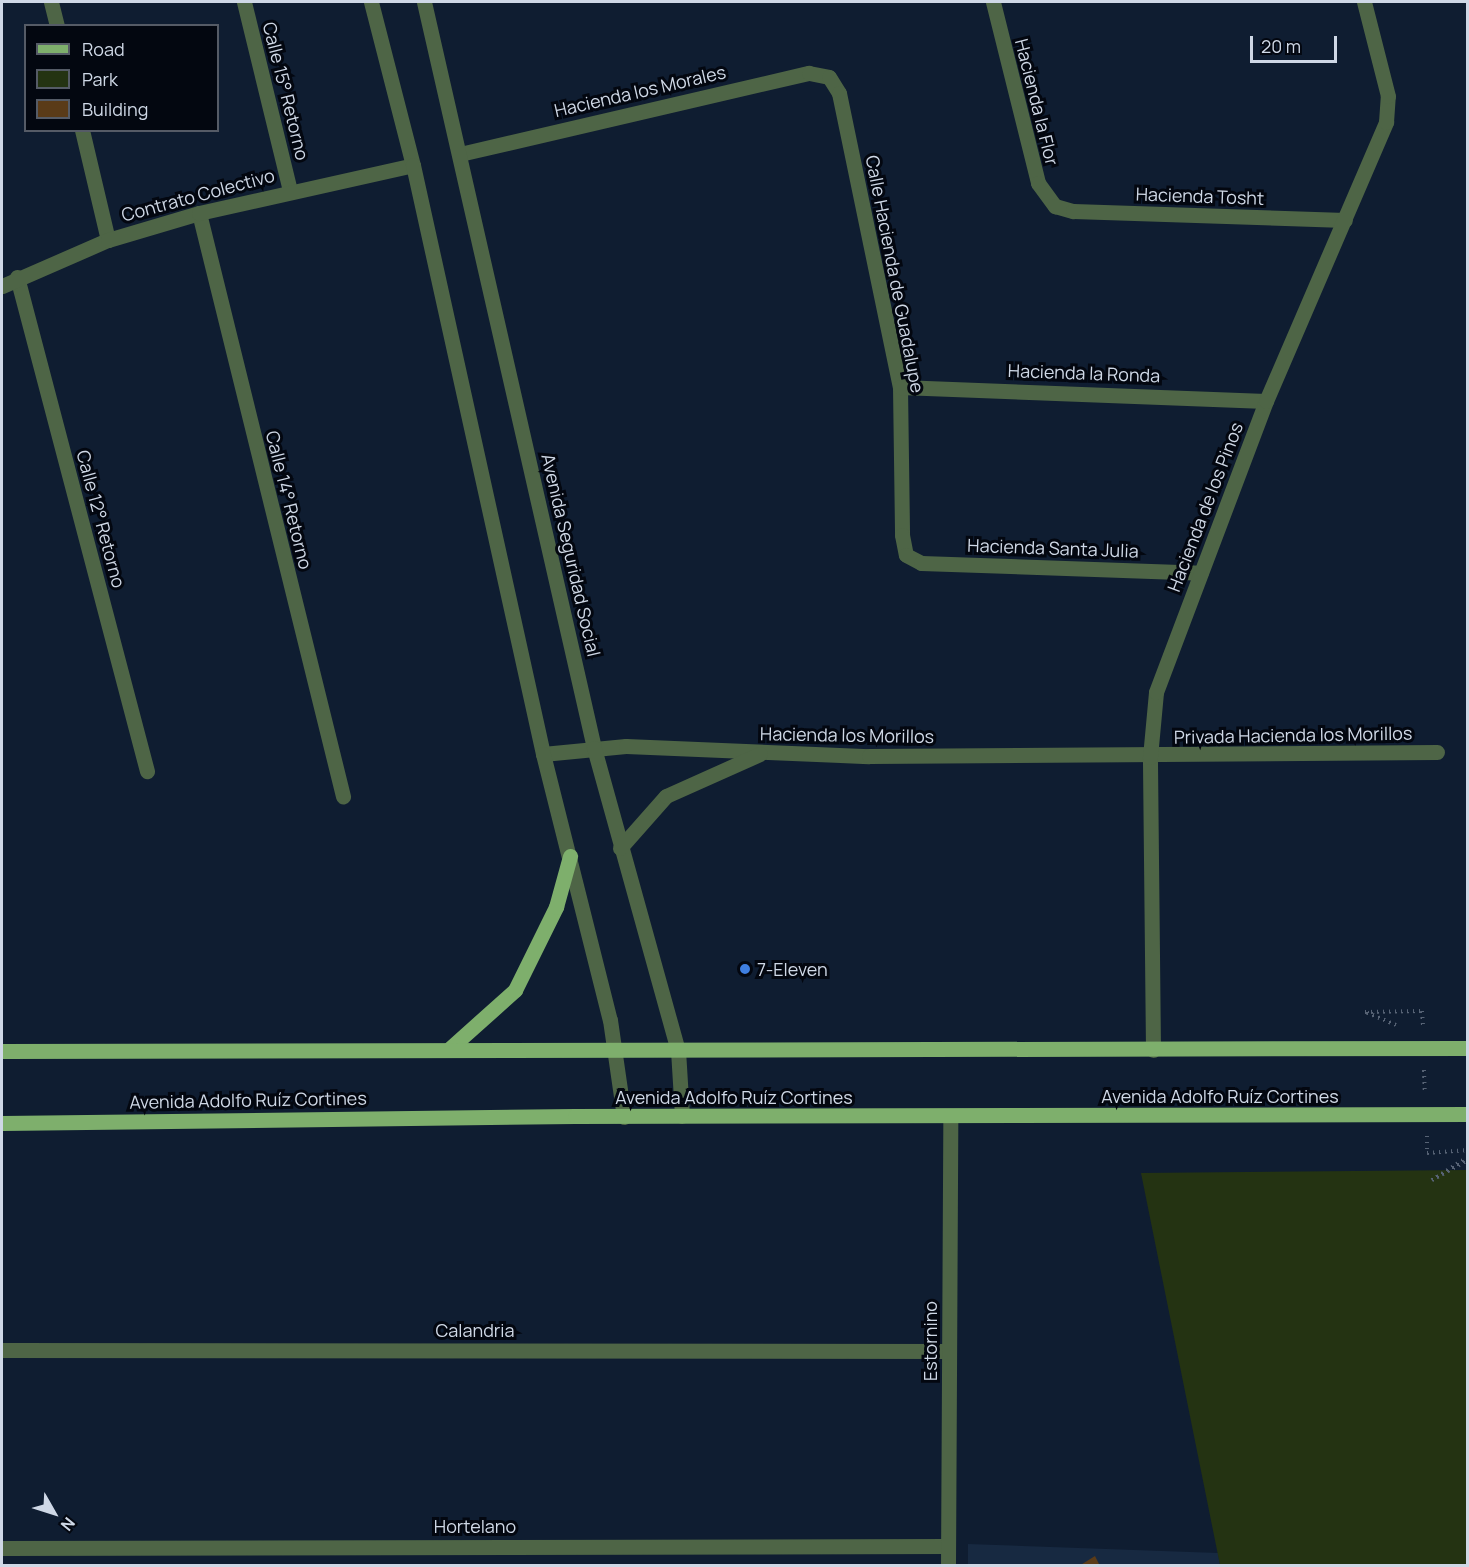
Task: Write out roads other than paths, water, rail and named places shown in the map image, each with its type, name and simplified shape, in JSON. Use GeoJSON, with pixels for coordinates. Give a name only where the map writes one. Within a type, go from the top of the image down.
{"type":"FeatureCollection","features":[{"type":"Feature","properties":{"kind":"main road"},"geometry":{"type":"LineString","coordinates":[[448,1050],[515,990],[556,908],[570,856]]}},
{"type":"Feature","properties":{"kind":"main road"},"geometry":{"type":"LineString","coordinates":[[2,1052],[616,1048],[1153,1050],[1467,1048]]}},
{"type":"Feature","properties":{"kind":"main road","name":"Avenida Adolfo Ruíz Cortines"},"geometry":{"type":"LineString","coordinates":[[2,1123],[682,1116],[1467,1114]]}},
{"type":"Feature","properties":{"kind":"street"},"geometry":{"type":"LineString","coordinates":[[51,2],[56,24]]}},
{"type":"Feature","properties":{"kind":"street","name":"Calle 15° Retorno"},"geometry":{"type":"LineString","coordinates":[[244,2],[290,190]]}},
{"type":"Feature","properties":{"kind":"street"},"geometry":{"type":"LineString","coordinates":[[371,2],[413,165],[543,754],[616,1048],[624,1117]]}},
{"type":"Feature","properties":{"kind":"street","name":"Avenida Seguridad Social"},"geometry":{"type":"LineString","coordinates":[[424,2],[594,748],[678,1050],[682,1116]]}},
{"type":"Feature","properties":{"kind":"street","name":"Hacienda la Flor"},"geometry":{"type":"LineString","coordinates":[[993,2],[1038,183],[1055,206]]}},
{"type":"Feature","properties":{"kind":"street","name":"Hacienda de los Pinos"},"geometry":{"type":"LineString","coordinates":[[1153,1050],[1150,757],[1161,674],[1266,401],[1386,122],[1388,96],[1364,2]]}},
{"type":"Feature","properties":{"kind":"street","name":"Hacienda los Morales"},"geometry":{"type":"LineString","coordinates":[[460,154],[809,73],[828,77]]}},
{"type":"Feature","properties":{"kind":"street","name":"Calle Hacienda de Guadalupe"},"geometry":{"type":"LineString","coordinates":[[828,77],[839,93],[900,387],[902,535],[906,555]]}},
{"type":"Feature","properties":{"kind":"street"},"geometry":{"type":"LineString","coordinates":[[82,132],[108,240]]}},
{"type":"Feature","properties":{"kind":"street","name":"Contrato Colectivo"},"geometry":{"type":"LineString","coordinates":[[2,286],[17,277],[108,240],[199,213],[290,190],[413,165]]}},
{"type":"Feature","properties":{"kind":"street","name":"Hacienda Tosht"},"geometry":{"type":"LineString","coordinates":[[1055,206],[1073,211],[1345,220]]}},
{"type":"Feature","properties":{"kind":"street","name":"Calle 14° Retorno"},"geometry":{"type":"LineString","coordinates":[[199,213],[343,795]]}},
{"type":"Feature","properties":{"kind":"street","name":"Calle 12° Retorno"},"geometry":{"type":"LineString","coordinates":[[17,277],[147,771]]}},
{"type":"Feature","properties":{"kind":"street","name":"Hacienda la Ronda"},"geometry":{"type":"LineString","coordinates":[[900,387],[1266,401]]}},
{"type":"Feature","properties":{"kind":"street","name":"Hacienda Santa Julia"},"geometry":{"type":"LineString","coordinates":[[906,555],[921,563],[1201,573]]}},
{"type":"Feature","properties":{"kind":"street","name":"Hacienda los Morillos"},"geometry":{"type":"LineString","coordinates":[[543,754],[594,748],[658,747],[760,754],[1150,757]]}},
{"type":"Feature","properties":{"kind":"street","name":"Privada Hacienda los Morillos"},"geometry":{"type":"LineString","coordinates":[[1150,757],[1437,752]]}},
{"type":"Feature","properties":{"kind":"street"},"geometry":{"type":"LineString","coordinates":[[620,848],[666,796],[760,754]]}},
{"type":"Feature","properties":{"kind":"street","name":"Estornino"},"geometry":{"type":"LineString","coordinates":[[948,1566],[950,1116]]}},
{"type":"Feature","properties":{"kind":"street","name":"Calandria"},"geometry":{"type":"LineString","coordinates":[[2,1350],[949,1351]]}},
{"type":"Feature","properties":{"kind":"street","name":"Hortelano"},"geometry":{"type":"LineString","coordinates":[[2,1548],[948,1546]]}},
{"type":"Feature","properties":{"kind":"place","name":"7-Eleven"},"geometry":{"type":"Point","coordinates":[745,969]}}]}
